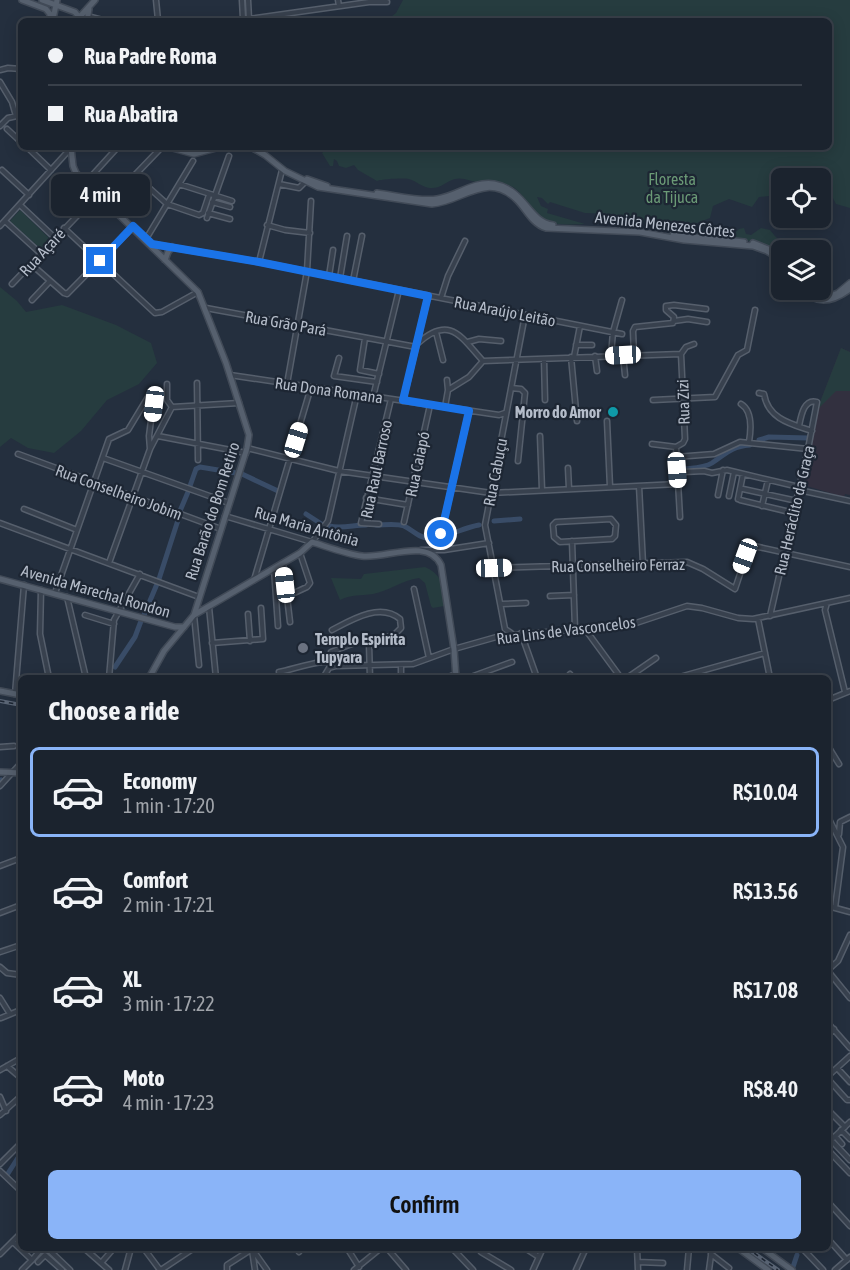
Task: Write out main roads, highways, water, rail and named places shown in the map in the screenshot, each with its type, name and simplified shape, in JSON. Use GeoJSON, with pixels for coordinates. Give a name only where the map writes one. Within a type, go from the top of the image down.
{"type":"FeatureCollection","features":[{"type":"Feature","properties":{"kind":"main road"},"geometry":{"type":"LineString","coordinates":[[22,0],[46,9],[51,18]]}},
{"type":"Feature","properties":{"kind":"main road"},"geometry":{"type":"LineString","coordinates":[[42,0],[56,2],[75,12],[81,18]]}},
{"type":"Feature","properties":{"kind":"main road"},"geometry":{"type":"LineString","coordinates":[[83,18],[95,0]]}},
{"type":"Feature","properties":{"kind":"main road"},"geometry":{"type":"LineString","coordinates":[[53,18],[56,2]]}},
{"type":"Feature","properties":{"kind":"main road","name":"Rua Barão do Bom Retiro"},"geometry":{"type":"LineString","coordinates":[[71,150],[74,168],[86,182],[152,244],[198,292],[206,308],[240,403],[249,435],[194,615],[164,651],[151,675]]}},
{"type":"Feature","properties":{"kind":"main road"},"geometry":{"type":"LineString","coordinates":[[180,150],[194,154],[209,150]]}},
{"type":"Feature","properties":{"kind":"main road","name":"Avenida Menezes Côrtes"},"geometry":{"type":"LineString","coordinates":[[258,150],[282,170],[305,182],[333,191],[432,204],[443,202],[473,189],[497,189],[517,199],[536,224],[546,228],[640,232],[684,240],[753,246],[771,253]]}},
{"type":"Feature","properties":{"kind":"main road","name":"Avenida Menezes Côrtes"},"geometry":{"type":"LineString","coordinates":[[262,150],[290,171],[327,186],[430,200],[443,198],[475,185],[496,184],[515,193],[536,218],[547,225],[645,230],[750,242],[771,250]]}},
{"type":"Feature","properties":{"kind":"main road"},"geometry":{"type":"LineString","coordinates":[[165,260],[172,248]]}},
{"type":"Feature","properties":{"kind":"main road"},"geometry":{"type":"LineString","coordinates":[[831,296],[850,284]]}},
{"type":"Feature","properties":{"kind":"main road"},"geometry":{"type":"LineString","coordinates":[[831,300],[850,289]]}},
{"type":"Feature","properties":{"kind":"main road","name":"Rua Maria Antônia"},"geometry":{"type":"LineString","coordinates":[[194,615],[300,554],[312,542],[365,557],[426,551],[434,555],[441,565],[456,675]]}},
{"type":"Feature","properties":{"kind":"main road","name":"Avenida Marechal Rondon"},"geometry":{"type":"LineString","coordinates":[[0,579],[175,627],[184,627]]}},
{"type":"Feature","properties":{"kind":"main road"},"geometry":{"type":"LineString","coordinates":[[0,691],[18,695]]}},
{"type":"Feature","properties":{"kind":"main road"},"geometry":{"type":"LineString","coordinates":[[0,772],[18,773]]}},
{"type":"Feature","properties":{"kind":"main road"},"geometry":{"type":"LineString","coordinates":[[742,1251],[768,1270]]}},
{"type":"Feature","properties":{"kind":"main road"},"geometry":{"type":"LineString","coordinates":[[766,1251],[792,1270]]}},
{"type":"Feature","properties":{"kind":"waterway"},"geometry":{"type":"LineString","coordinates":[[759,440],[769,437],[809,438]]}},
{"type":"Feature","properties":{"kind":"waterway"},"geometry":{"type":"LineString","coordinates":[[684,469],[709,465],[733,449],[750,445]]}},
{"type":"Feature","properties":{"kind":"waterway"},"geometry":{"type":"LineString","coordinates":[[190,486],[196,469],[200,467],[236,473]]}},
{"type":"Feature","properties":{"kind":"waterway"},"geometry":{"type":"LineString","coordinates":[[242,474],[278,491]]}},
{"type":"Feature","properties":{"kind":"waterway"},"geometry":{"type":"LineString","coordinates":[[180,511],[188,492]]}},
{"type":"Feature","properties":{"kind":"waterway"},"geometry":{"type":"LineString","coordinates":[[306,514],[323,525]]}},
{"type":"Feature","properties":{"kind":"waterway"},"geometry":{"type":"LineString","coordinates":[[159,579],[179,517]]}},
{"type":"Feature","properties":{"kind":"waterway"},"geometry":{"type":"LineString","coordinates":[[494,521],[520,519]]}},
{"type":"Feature","properties":{"kind":"waterway"},"geometry":{"type":"LineString","coordinates":[[329,526],[366,525]]}},
{"type":"Feature","properties":{"kind":"waterway"},"geometry":{"type":"LineString","coordinates":[[376,525],[401,525],[422,537],[429,538],[479,525]]}},
{"type":"Feature","properties":{"kind":"waterway"},"geometry":{"type":"LineString","coordinates":[[144,615],[157,584]]}},
{"type":"Feature","properties":{"kind":"waterway"},"geometry":{"type":"LineString","coordinates":[[115,667],[135,637],[141,621]]}},
{"type":"Feature","properties":{"kind":"waterway"},"geometry":{"type":"LineString","coordinates":[[7,1175],[18,1158]]}},
{"type":"Feature","properties":{"kind":"waterway"},"geometry":{"type":"LineString","coordinates":[[793,1267],[797,1255]]}},
{"type":"Feature","properties":{"kind":"railway"},"geometry":{"type":"LineString","coordinates":[[0,701],[18,704]]}},
{"type":"Feature","properties":{"kind":"railway"},"geometry":{"type":"LineString","coordinates":[[751,1251],[778,1270]]}},
{"type":"Feature","properties":{"kind":"place","name":"Morro do Amor"},"geometry":{"type":"Point","coordinates":[613,412]}},
{"type":"Feature","properties":{"kind":"place","name":"Templo Espirita Tupyara"},"geometry":{"type":"Point","coordinates":[303,648]}},
{"type":"Feature","properties":{"kind":"park label","name":"Floresta da Tijuca"},"geometry":{"type":"Point","coordinates":[672,188]}}]}
